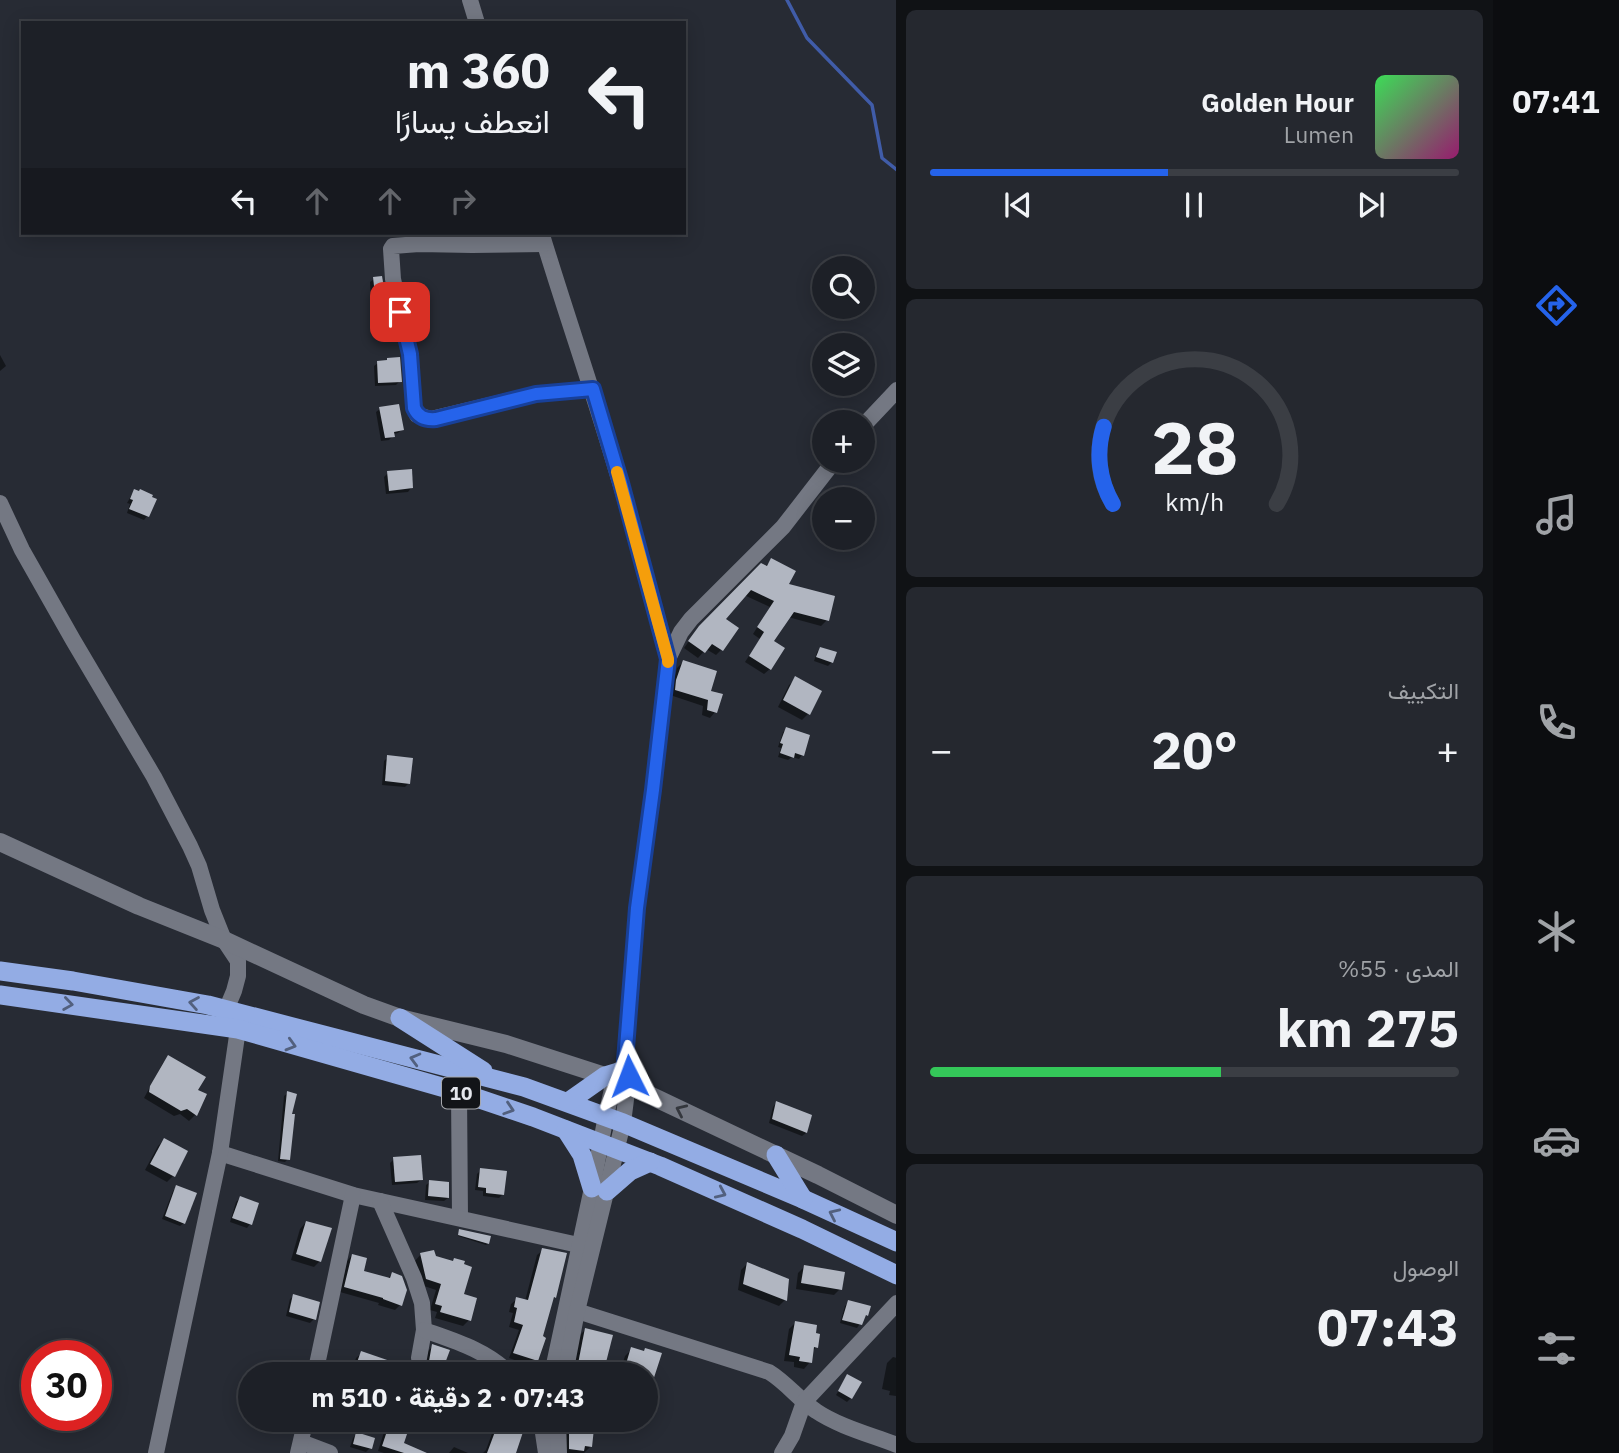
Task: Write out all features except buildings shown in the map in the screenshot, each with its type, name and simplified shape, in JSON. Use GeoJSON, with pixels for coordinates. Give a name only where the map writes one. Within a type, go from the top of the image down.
{"type":"FeatureCollection","features":[{"type":"Feature","properties":{"kind":"highway","name":"10"},"geometry":{"type":"LineString","coordinates":[[0,971],[208,1005],[524,1087],[614,1119],[803,1199],[896,1242]]}},
{"type":"Feature","properties":{"kind":"highway","name":"10"},"geometry":{"type":"LineString","coordinates":[[0,995],[238,1029],[459,1093],[650,1162],[802,1229],[896,1275]]}},
{"type":"Feature","properties":{"kind":"highway"},"geometry":{"type":"LineString","coordinates":[[400,1018],[499,1081]]}},
{"type":"Feature","properties":{"kind":"highway"},"geometry":{"type":"LineString","coordinates":[[568,1102],[622,1078]]}},
{"type":"Feature","properties":{"kind":"highway"},"geometry":{"type":"LineString","coordinates":[[566,1130],[582,1154],[599,1190],[650,1162]]}},
{"type":"Feature","properties":{"kind":"highway"},"geometry":{"type":"LineString","coordinates":[[776,1155],[803,1199]]}},
{"type":"Feature","properties":{"kind":"street"},"geometry":{"type":"LineString","coordinates":[[470,0],[476,21]]}},
{"type":"Feature","properties":{"kind":"street"},"geometry":{"type":"LineString","coordinates":[[593,389],[536,394],[431,419],[417,415],[414,408],[410,354],[393,279],[393,246],[472,245],[543,238],[564,309],[593,389],[621,483],[668,659]]}},
{"type":"Feature","properties":{"kind":"street"},"geometry":{"type":"LineString","coordinates":[[875,413],[896,390]]}},
{"type":"Feature","properties":{"kind":"street"},"geometry":{"type":"LineString","coordinates":[[555,1362],[599,1190],[622,1078],[637,908],[668,659],[681,632],[691,620],[783,527],[825,473]]}},
{"type":"Feature","properties":{"kind":"street"},"geometry":{"type":"LineString","coordinates":[[0,503],[29,561],[174,813],[199,866],[212,911],[239,966],[234,991],[226,1010]]}},
{"type":"Feature","properties":{"kind":"street"},"geometry":{"type":"LineString","coordinates":[[0,842],[139,906],[224,940],[346,997],[400,1018],[506,1044],[622,1078],[896,1215]]}},
{"type":"Feature","properties":{"kind":"street"},"geometry":{"type":"LineString","coordinates":[[156,1453],[220,1153],[238,1029]]}},
{"type":"Feature","properties":{"kind":"street"},"geometry":{"type":"LineString","coordinates":[[459,1093],[460,1217]]}},
{"type":"Feature","properties":{"kind":"street"},"geometry":{"type":"LineString","coordinates":[[220,1153],[353,1195],[585,1246]]}},
{"type":"Feature","properties":{"kind":"street"},"geometry":{"type":"LineString","coordinates":[[318,1362],[353,1195]]}},
{"type":"Feature","properties":{"kind":"street"},"geometry":{"type":"LineString","coordinates":[[380,1201],[422,1303],[424,1330],[419,1358]]}},
{"type":"Feature","properties":{"kind":"street"},"geometry":{"type":"LineString","coordinates":[[567,1362],[585,1246]]}},
{"type":"Feature","properties":{"kind":"street"},"geometry":{"type":"LineString","coordinates":[[782,1453],[792,1436],[804,1402],[896,1303]]}},
{"type":"Feature","properties":{"kind":"street"},"geometry":{"type":"LineString","coordinates":[[577,1311],[769,1372],[826,1418],[896,1445]]}},
{"type":"Feature","properties":{"kind":"street"},"geometry":{"type":"LineString","coordinates":[[424,1330],[483,1352],[497,1362]]}},
{"type":"Feature","properties":{"kind":"street"},"geometry":{"type":"LineString","coordinates":[[543,1432],[546,1453]]}},
{"type":"Feature","properties":{"kind":"street"},"geometry":{"type":"LineString","coordinates":[[558,1432],[559,1453]]}},
{"type":"Feature","properties":{"kind":"street"},"geometry":{"type":"LineString","coordinates":[[792,1436],[800,1453]]}},
{"type":"Feature","properties":{"kind":"street"},"geometry":{"type":"LineString","coordinates":[[300,1447],[330,1453]]}},
{"type":"Feature","properties":{"kind":"waterway"},"geometry":{"type":"LineString","coordinates":[[787,0],[807,38],[872,105],[882,158],[896,169]]}},
{"type":"Feature","properties":{"kind":"slow traffic"},"geometry":{"type":"LineString","coordinates":[[617,472],[668,662]]}},
{"type":"Feature","properties":{"kind":"route"},"geometry":{"type":"LineString","coordinates":[[400,312],[410,354],[414,408],[421,417],[436,419],[536,394],[593,389],[668,659],[637,908],[625,1061],[629,1076]]}}]}
